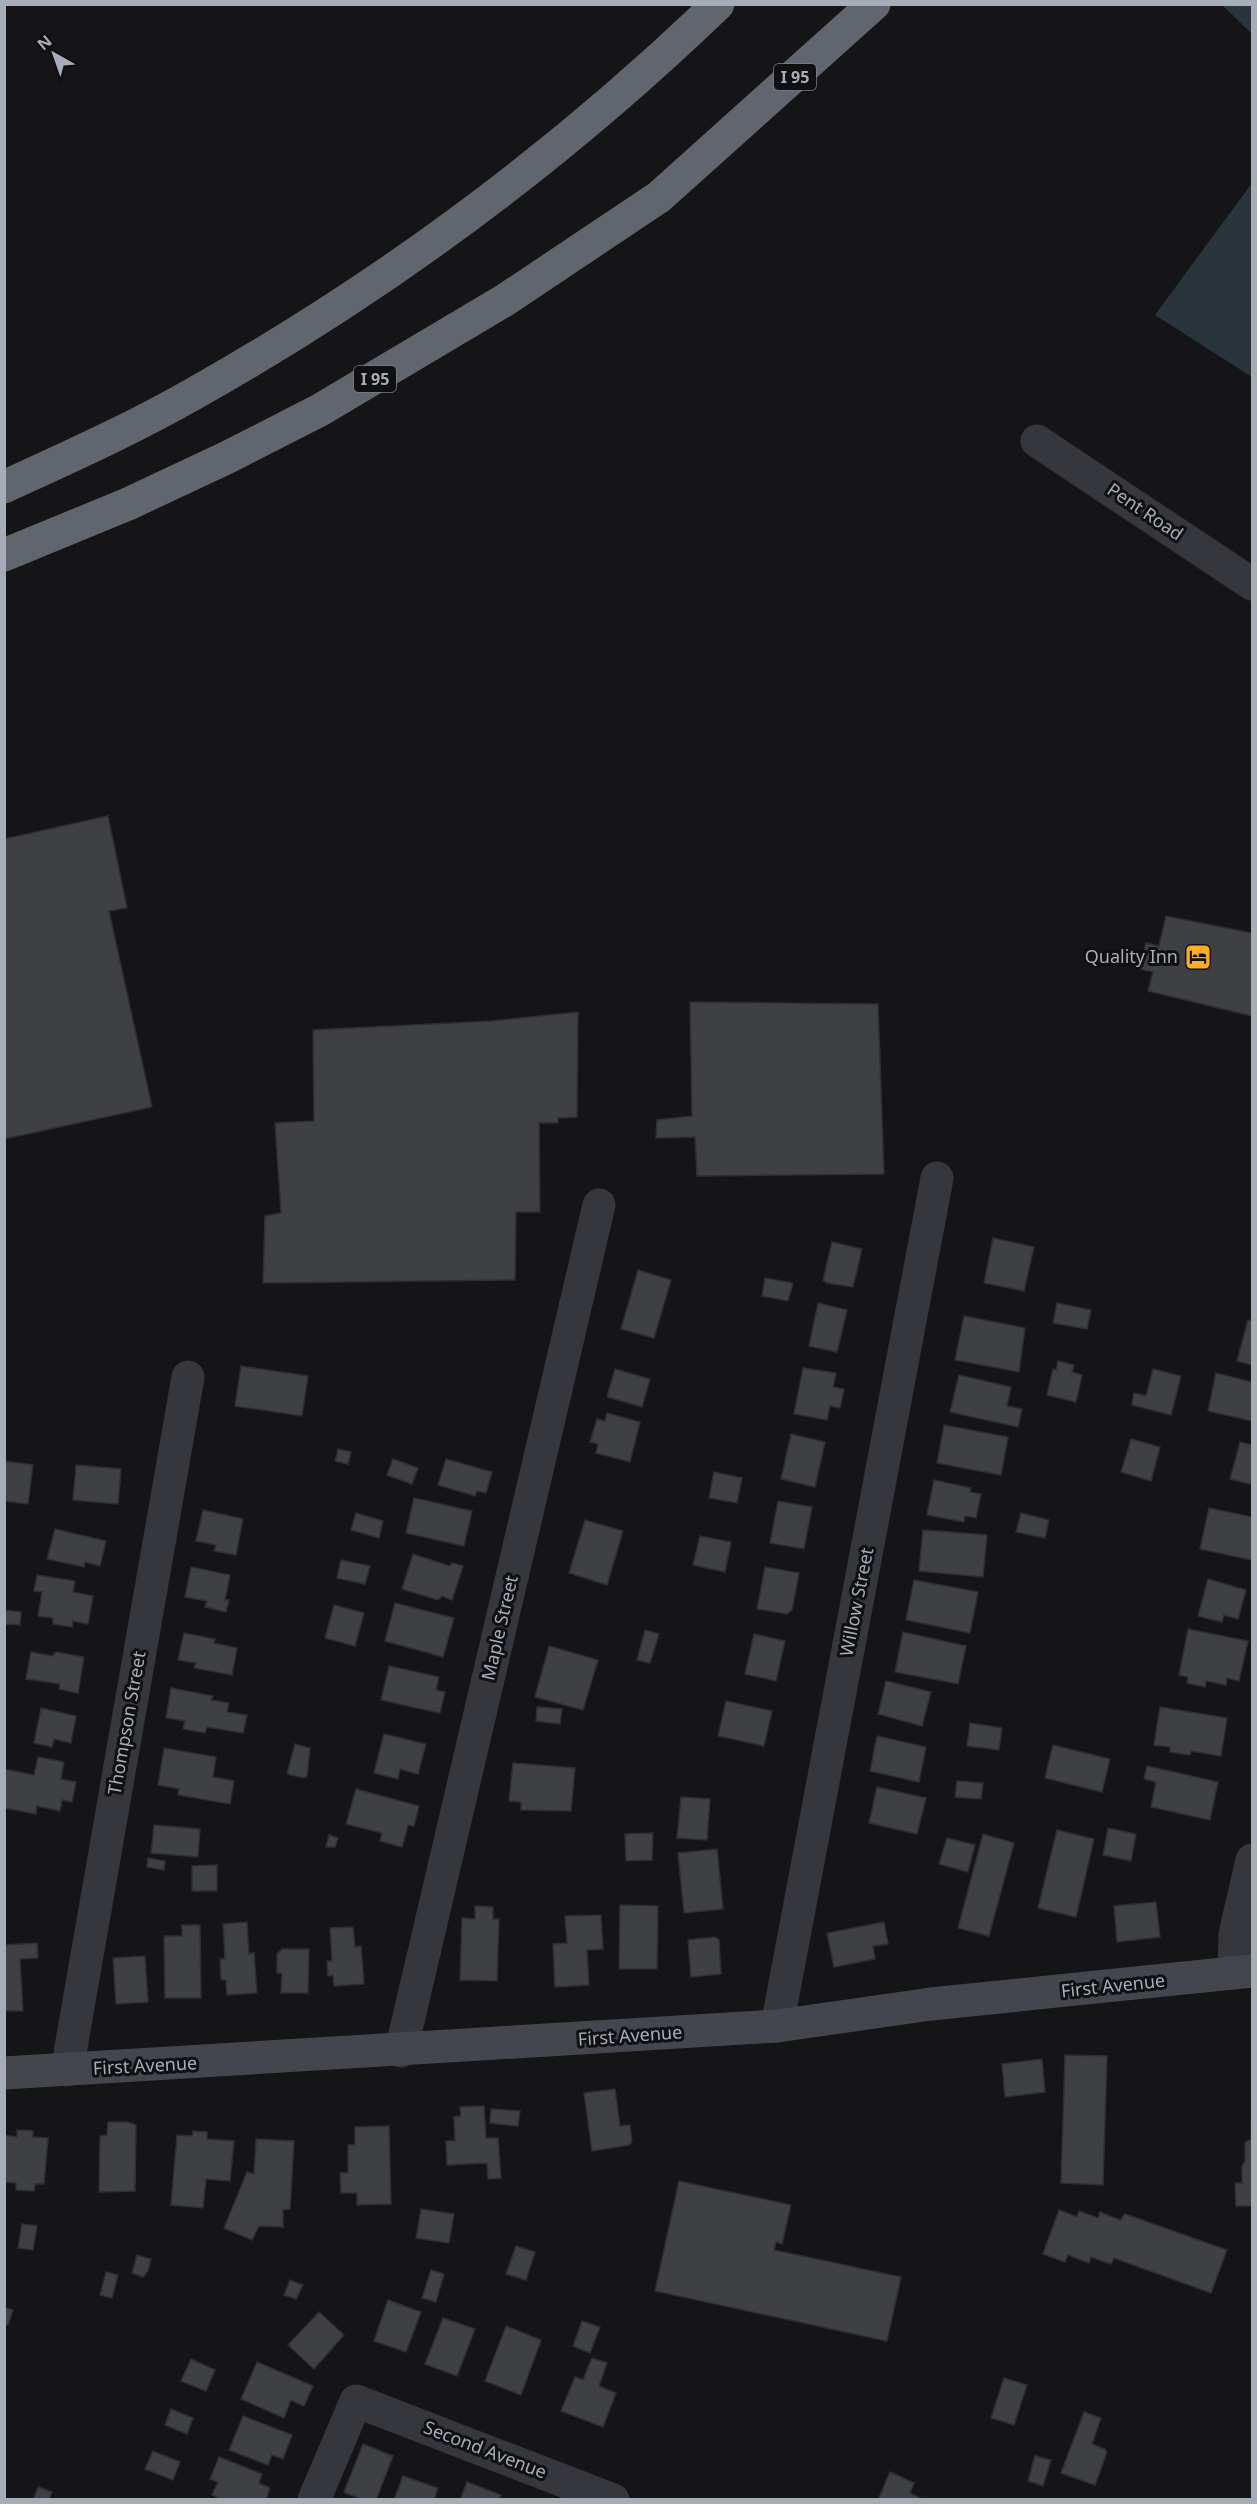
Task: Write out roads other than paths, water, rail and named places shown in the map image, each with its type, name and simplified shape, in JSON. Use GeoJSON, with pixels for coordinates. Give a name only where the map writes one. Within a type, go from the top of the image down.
{"type":"FeatureCollection","features":[{"type":"Feature","properties":{"kind":"highway"},"geometry":{"type":"LineString","coordinates":[[4,487],[101,442],[195,393],[380,279],[527,171],[639,78],[718,4]]}},
{"type":"Feature","properties":{"kind":"highway","name":"I 95"},"geometry":{"type":"LineString","coordinates":[[4,555],[128,504],[226,458],[320,410],[505,300],[659,197],[874,4]]}},
{"type":"Feature","properties":{"kind":"main road","name":"First Avenue"},"geometry":{"type":"LineString","coordinates":[[4,2073],[401,2051],[777,2026],[931,2004],[1243,1972]]}},
{"type":"Feature","properties":{"kind":"street","name":"Pent Road"},"geometry":{"type":"LineString","coordinates":[[1038,441],[1252,584]]}},
{"type":"Feature","properties":{"kind":"street","name":"Willow Street"},"geometry":{"type":"LineString","coordinates":[[777,2026],[936,1178]]}},
{"type":"Feature","properties":{"kind":"street","name":"Maple Street"},"geometry":{"type":"LineString","coordinates":[[401,2051],[599,1205]]}},
{"type":"Feature","properties":{"kind":"street","name":"Thompson Street"},"geometry":{"type":"LineString","coordinates":[[67,2070],[188,1377]]}},
{"type":"Feature","properties":{"kind":"street"},"geometry":{"type":"LineString","coordinates":[[1243,1972],[1235,1934],[1252,1860]]}},
{"type":"Feature","properties":{"kind":"street","name":"Second Avenue"},"geometry":{"type":"LineString","coordinates":[[314,2499],[356,2402],[613,2499]]}},
{"type":"Feature","properties":{"kind":"place","name":"Quality Inn"},"geometry":{"type":"Point","coordinates":[1198,957]}}]}
